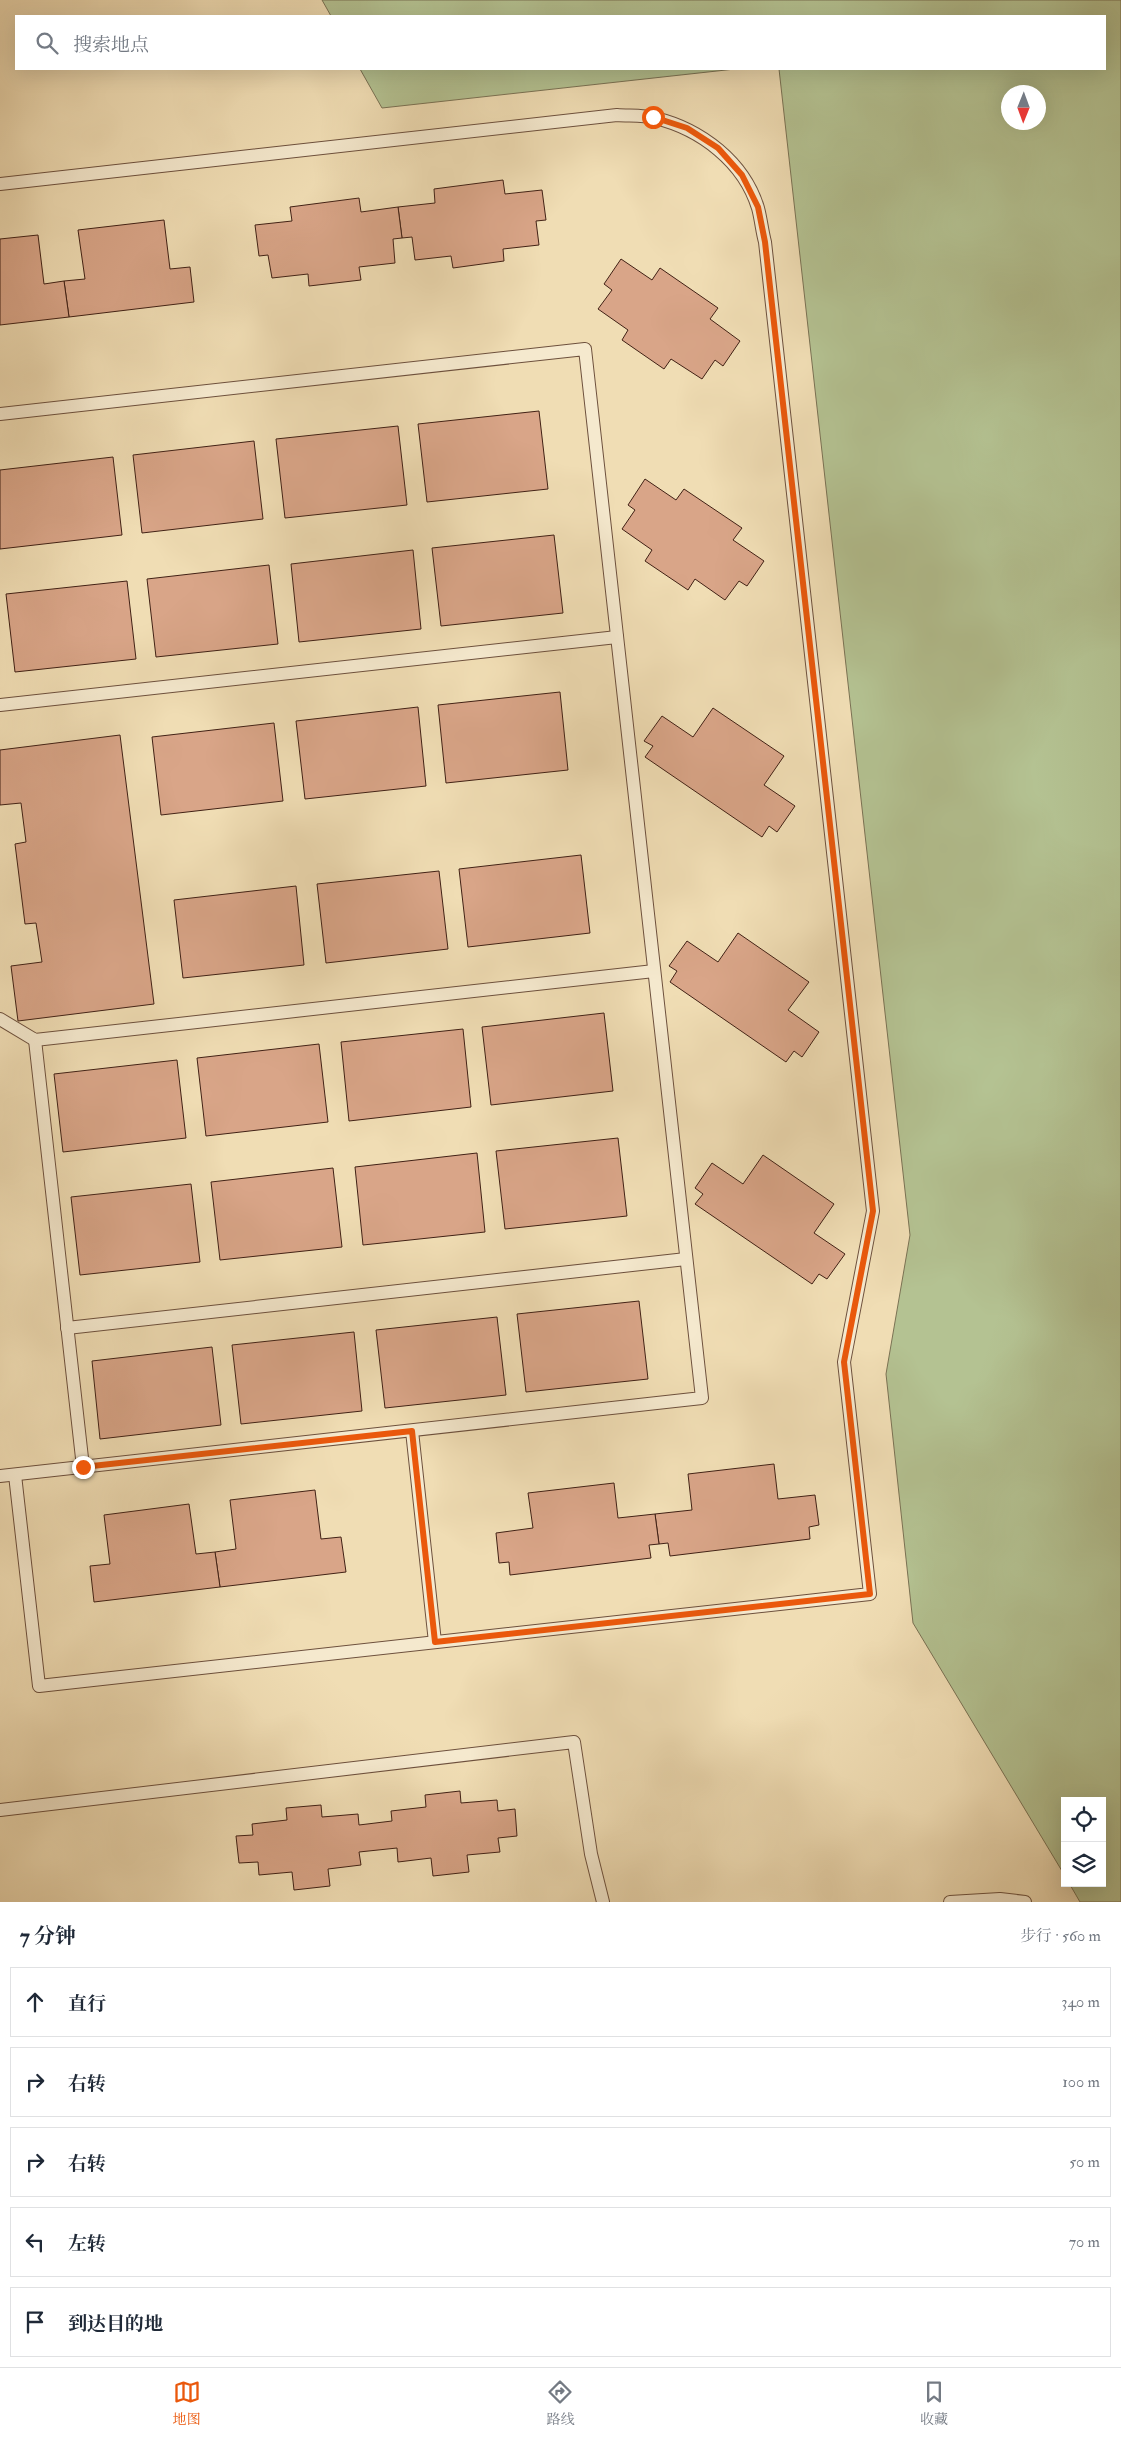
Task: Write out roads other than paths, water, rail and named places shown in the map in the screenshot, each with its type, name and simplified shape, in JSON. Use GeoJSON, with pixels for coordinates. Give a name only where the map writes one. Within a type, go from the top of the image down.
{"type":"FeatureCollection","features":[{"type":"Feature","properties":{"kind":"lane"},"geometry":{"type":"LineString","coordinates":[[0,184],[617,116],[653,117],[687,128],[718,148],[742,175],[758,207],[765,242],[873,1211],[844,1362],[870,1594],[39,1686],[15,1475]]}},
{"type":"Feature","properties":{"kind":"lane"},"geometry":{"type":"LineString","coordinates":[[0,414],[584,350],[702,1398],[0,1476]]}},
{"type":"Feature","properties":{"kind":"lane"},"geometry":{"type":"LineString","coordinates":[[0,705],[616,637]]}},
{"type":"Feature","properties":{"kind":"lane"},"geometry":{"type":"LineString","coordinates":[[0,1019],[35,1040],[654,972]]}},
{"type":"Feature","properties":{"kind":"lane"},"geometry":{"type":"LineString","coordinates":[[35,1040],[83,1467]]}},
{"type":"Feature","properties":{"kind":"lane"},"geometry":{"type":"LineString","coordinates":[[67,1328],[686,1259]]}},
{"type":"Feature","properties":{"kind":"lane"},"geometry":{"type":"LineString","coordinates":[[412,1431],[435,1642]]}},
{"type":"Feature","properties":{"kind":"lane"},"geometry":{"type":"LineString","coordinates":[[0,1810],[574,1742],[591,1854],[603,1902]]}},
{"type":"Feature","properties":{"kind":"lane"},"geometry":{"type":"LineString","coordinates":[[950,1902],[1000,1899],[1025,1902]]}}]}
